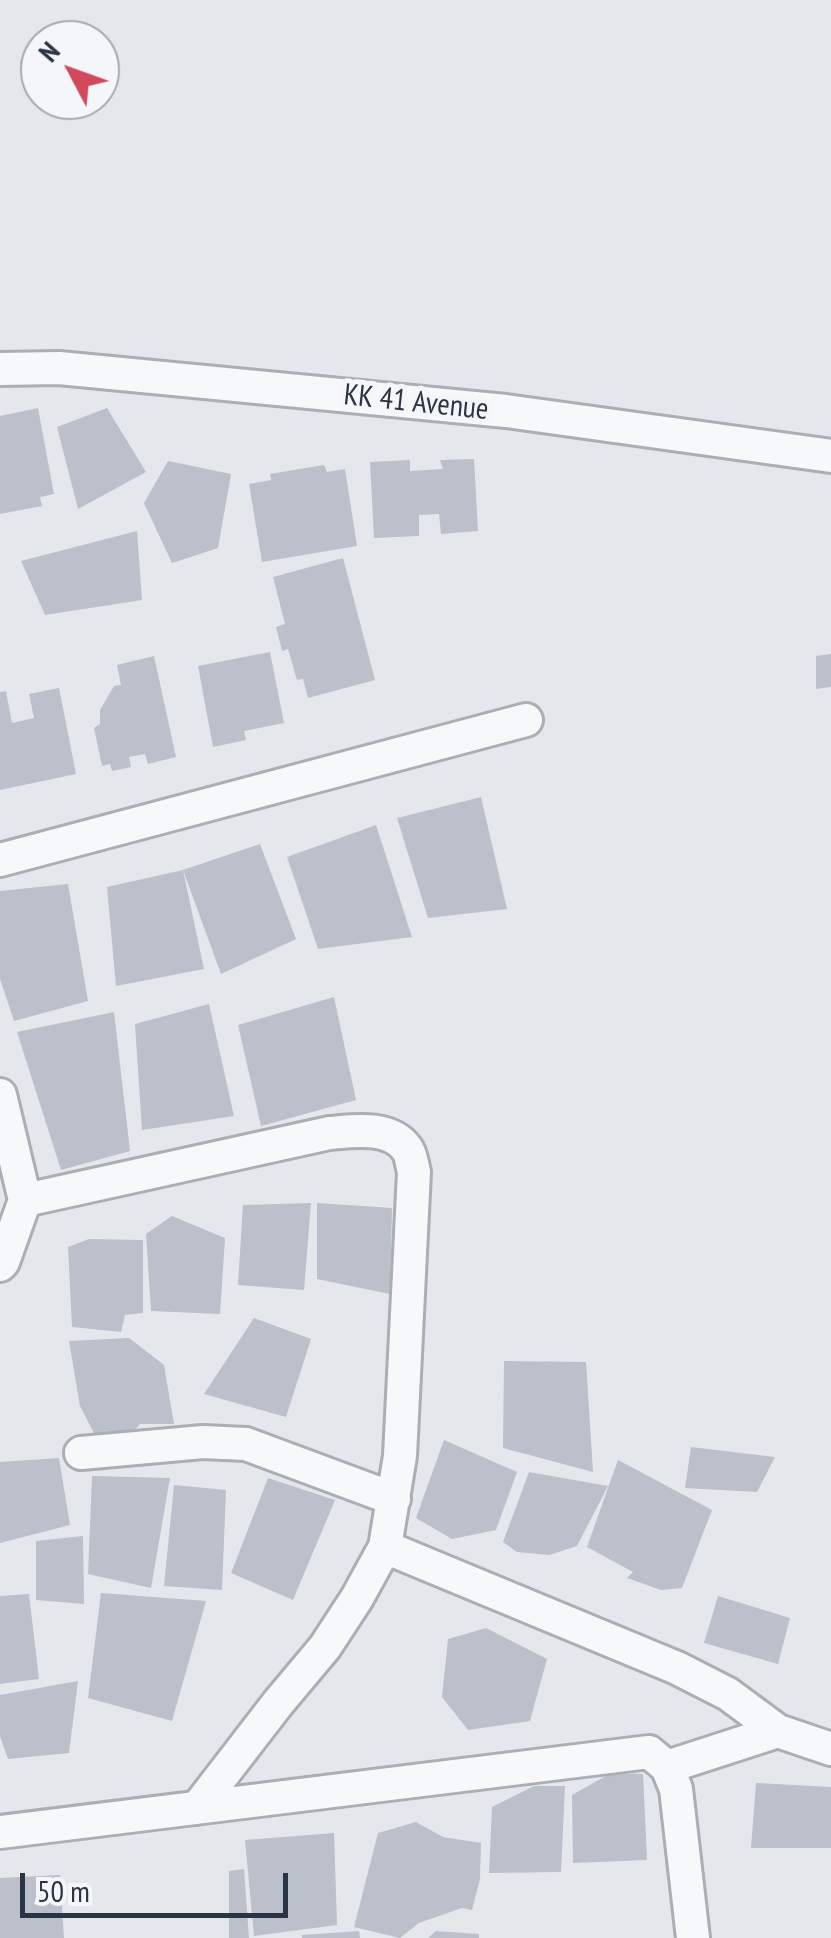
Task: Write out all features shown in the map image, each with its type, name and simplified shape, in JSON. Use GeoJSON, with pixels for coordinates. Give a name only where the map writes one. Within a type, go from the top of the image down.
{"type":"FeatureCollection","features":[{"type":"Feature","properties":{"kind":"street","name":"KK 41 Avenue"},"geometry":{"type":"LineString","coordinates":[[0,369],[60,368],[506,411],[831,456]]}},
{"type":"Feature","properties":{"kind":"street"},"geometry":{"type":"LineString","coordinates":[[0,860],[526,720]]}},
{"type":"Feature","properties":{"kind":"street"},"geometry":{"type":"LineString","coordinates":[[0,1095],[25,1200],[0,1265]]}},
{"type":"Feature","properties":{"kind":"street"},"geometry":{"type":"LineString","coordinates":[[25,1200],[329,1132],[375,1130],[408,1150],[414,1172],[400,1456],[385,1547],[325,1647],[196,1808]]}},
{"type":"Feature","properties":{"kind":"street"},"geometry":{"type":"LineString","coordinates":[[80,1453],[203,1442],[246,1444],[394,1498]]}},
{"type":"Feature","properties":{"kind":"street"},"geometry":{"type":"LineString","coordinates":[[385,1547],[676,1668],[728,1694],[778,1732],[831,1749]]}},
{"type":"Feature","properties":{"kind":"street"},"geometry":{"type":"LineString","coordinates":[[667,1767],[778,1732]]}},
{"type":"Feature","properties":{"kind":"street"},"geometry":{"type":"LineString","coordinates":[[0,1832],[648,1752],[667,1767],[676,1788],[694,1938]]}},
{"type":"Feature","properties":{"kind":"building"},"geometry":{"type":"Polygon","coordinates":[[[38,408],[54,494],[40,497],[42,506],[0,514],[0,416],[38,408]]]}},
{"type":"Feature","properties":{"kind":"building"},"geometry":{"type":"Polygon","coordinates":[[[107,408],[146,472],[78,509],[57,427],[107,408]]]}},
{"type":"Feature","properties":{"kind":"building"},"geometry":{"type":"Polygon","coordinates":[[[474,459],[478,531],[441,534],[439,514],[419,515],[419,536],[374,538],[370,462],[410,460],[410,471],[443,469],[440,460],[474,459]]]}},
{"type":"Feature","properties":{"kind":"building"},"geometry":{"type":"Polygon","coordinates":[[[168,461],[231,474],[218,548],[172,563],[144,503],[168,461]]]}},
{"type":"Feature","properties":{"kind":"building"},"geometry":{"type":"Polygon","coordinates":[[[324,465],[327,472],[345,469],[357,546],[262,562],[249,484],[271,480],[270,474],[324,465]]]}},
{"type":"Feature","properties":{"kind":"building"},"geometry":{"type":"Polygon","coordinates":[[[137,531],[142,600],[45,615],[21,561],[137,531]]]}},
{"type":"Feature","properties":{"kind":"building"},"geometry":{"type":"Polygon","coordinates":[[[343,558],[375,680],[308,698],[303,679],[297,680],[288,649],[282,651],[276,627],[285,624],[273,577],[343,558]]]}},
{"type":"Feature","properties":{"kind":"building"},"geometry":{"type":"Polygon","coordinates":[[[270,652],[284,723],[244,731],[246,740],[213,747],[198,666],[270,652]]]}},
{"type":"Feature","properties":{"kind":"building"},"geometry":{"type":"Polygon","coordinates":[[[831,654],[831,687],[816,689],[816,656],[831,654]]]}},
{"type":"Feature","properties":{"kind":"building"},"geometry":{"type":"Polygon","coordinates":[[[154,656],[176,757],[148,764],[145,754],[129,757],[131,767],[112,771],[110,764],[102,766],[94,728],[100,724],[100,710],[114,686],[121,685],[117,665],[154,656]]]}},
{"type":"Feature","properties":{"kind":"building"},"geometry":{"type":"Polygon","coordinates":[[[59,688],[76,774],[0,790],[0,692],[6,691],[12,723],[34,718],[29,694],[59,688]]]}},
{"type":"Feature","properties":{"kind":"building"},"geometry":{"type":"Polygon","coordinates":[[[481,797],[507,909],[428,918],[397,818],[481,797]]]}},
{"type":"Feature","properties":{"kind":"building"},"geometry":{"type":"Polygon","coordinates":[[[376,825],[412,937],[318,949],[287,857],[376,825]]]}},
{"type":"Feature","properties":{"kind":"building"},"geometry":{"type":"Polygon","coordinates":[[[260,844],[296,939],[221,974],[183,870],[260,844]]]}},
{"type":"Feature","properties":{"kind":"building"},"geometry":{"type":"Polygon","coordinates":[[[183,870],[204,969],[116,986],[107,887],[183,870]]]}},
{"type":"Feature","properties":{"kind":"building"},"geometry":{"type":"Polygon","coordinates":[[[68,884],[88,1001],[14,1021],[0,979],[0,891],[68,884]]]}},
{"type":"Feature","properties":{"kind":"building"},"geometry":{"type":"Polygon","coordinates":[[[334,997],[356,1100],[261,1126],[238,1025],[334,997]]]}},
{"type":"Feature","properties":{"kind":"building"},"geometry":{"type":"Polygon","coordinates":[[[209,1004],[234,1116],[142,1130],[135,1024],[209,1004]]]}},
{"type":"Feature","properties":{"kind":"building"},"geometry":{"type":"Polygon","coordinates":[[[114,1012],[130,1151],[61,1170],[17,1032],[114,1012]]]}},
{"type":"Feature","properties":{"kind":"building"},"geometry":{"type":"Polygon","coordinates":[[[311,1203],[304,1290],[238,1285],[243,1205],[311,1203]]]}},
{"type":"Feature","properties":{"kind":"building"},"geometry":{"type":"Polygon","coordinates":[[[317,1203],[392,1208],[390,1294],[317,1279],[317,1203]]]}},
{"type":"Feature","properties":{"kind":"building"},"geometry":{"type":"Polygon","coordinates":[[[172,1216],[225,1238],[220,1314],[151,1311],[146,1234],[172,1216]]]}},
{"type":"Feature","properties":{"kind":"building"},"geometry":{"type":"Polygon","coordinates":[[[89,1239],[143,1240],[143,1313],[125,1315],[121,1332],[72,1327],[68,1247],[89,1239]]]}},
{"type":"Feature","properties":{"kind":"building"},"geometry":{"type":"Polygon","coordinates":[[[254,1318],[311,1339],[286,1417],[204,1394],[254,1318]]]}},
{"type":"Feature","properties":{"kind":"building"},"geometry":{"type":"Polygon","coordinates":[[[129,1338],[164,1365],[174,1424],[140,1424],[132,1433],[95,1435],[80,1406],[69,1341],[129,1338]]]}},
{"type":"Feature","properties":{"kind":"building"},"geometry":{"type":"Polygon","coordinates":[[[504,1361],[586,1362],[593,1472],[503,1448],[504,1361]]]}},
{"type":"Feature","properties":{"kind":"building"},"geometry":{"type":"Polygon","coordinates":[[[444,1440],[517,1472],[496,1530],[452,1539],[416,1518],[444,1440]]]}},
{"type":"Feature","properties":{"kind":"building"},"geometry":{"type":"Polygon","coordinates":[[[691,1447],[775,1457],[757,1492],[685,1488],[691,1447]]]}},
{"type":"Feature","properties":{"kind":"building"},"geometry":{"type":"Polygon","coordinates":[[[59,1458],[70,1525],[0,1543],[0,1462],[59,1458]]]}},
{"type":"Feature","properties":{"kind":"building"},"geometry":{"type":"Polygon","coordinates":[[[618,1460],[712,1510],[682,1588],[661,1590],[627,1578],[633,1572],[587,1547],[618,1460]]]}},
{"type":"Feature","properties":{"kind":"building"},"geometry":{"type":"Polygon","coordinates":[[[529,1472],[608,1486],[577,1546],[549,1555],[517,1552],[503,1542],[529,1472]]]}},
{"type":"Feature","properties":{"kind":"building"},"geometry":{"type":"Polygon","coordinates":[[[92,1476],[170,1478],[151,1588],[88,1574],[92,1476]]]}},
{"type":"Feature","properties":{"kind":"building"},"geometry":{"type":"Polygon","coordinates":[[[268,1478],[335,1500],[293,1600],[231,1573],[268,1478]]]}},
{"type":"Feature","properties":{"kind":"building"},"geometry":{"type":"Polygon","coordinates":[[[174,1485],[226,1490],[222,1590],[164,1586],[174,1485]]]}},
{"type":"Feature","properties":{"kind":"building"},"geometry":{"type":"Polygon","coordinates":[[[83,1536],[84,1604],[36,1600],[36,1541],[83,1536]]]}},
{"type":"Feature","properties":{"kind":"building"},"geometry":{"type":"Polygon","coordinates":[[[101,1593],[206,1601],[172,1721],[88,1698],[101,1593]]]}},
{"type":"Feature","properties":{"kind":"building"},"geometry":{"type":"Polygon","coordinates":[[[29,1594],[39,1679],[0,1684],[0,1596],[29,1594]]]}},
{"type":"Feature","properties":{"kind":"building"},"geometry":{"type":"Polygon","coordinates":[[[718,1596],[790,1618],[778,1664],[704,1643],[718,1596]]]}},
{"type":"Feature","properties":{"kind":"building"},"geometry":{"type":"Polygon","coordinates":[[[486,1628],[547,1659],[530,1721],[468,1730],[442,1697],[448,1639],[486,1628]]]}},
{"type":"Feature","properties":{"kind":"building"},"geometry":{"type":"Polygon","coordinates":[[[78,1681],[69,1753],[8,1759],[0,1736],[0,1695],[78,1681]]]}},
{"type":"Feature","properties":{"kind":"building"},"geometry":{"type":"Polygon","coordinates":[[[611,1773],[643,1774],[647,1860],[573,1863],[572,1795],[611,1773]]]}},
{"type":"Feature","properties":{"kind":"building"},"geometry":{"type":"Polygon","coordinates":[[[756,1783],[831,1787],[831,1848],[751,1848],[756,1783]]]}},
{"type":"Feature","properties":{"kind":"building"},"geometry":{"type":"Polygon","coordinates":[[[534,1786],[565,1786],[561,1872],[489,1873],[492,1807],[534,1786]]]}},
{"type":"Feature","properties":{"kind":"building"},"geometry":{"type":"Polygon","coordinates":[[[416,1822],[443,1837],[481,1843],[480,1879],[472,1910],[462,1908],[419,1923],[400,1938],[354,1927],[378,1833],[416,1822]]]}},
{"type":"Feature","properties":{"kind":"building"},"geometry":{"type":"Polygon","coordinates":[[[334,1833],[337,1925],[254,1936],[245,1840],[334,1833]]]}},
{"type":"Feature","properties":{"kind":"building"},"geometry":{"type":"Polygon","coordinates":[[[244,1869],[249,1938],[229,1938],[229,1871],[244,1869]]]}},
{"type":"Feature","properties":{"kind":"building"},"geometry":{"type":"Polygon","coordinates":[[[60,1875],[64,1938],[0,1938],[0,1878],[60,1875]]]}},
{"type":"Feature","properties":{"kind":"building"},"geometry":{"type":"Polygon","coordinates":[[[359,1931],[360,1938],[302,1938],[302,1935],[359,1931]]]}},
{"type":"Feature","properties":{"kind":"building"},"geometry":{"type":"Polygon","coordinates":[[[436,1931],[479,1934],[479,1938],[428,1938],[436,1931]]]}}]}
